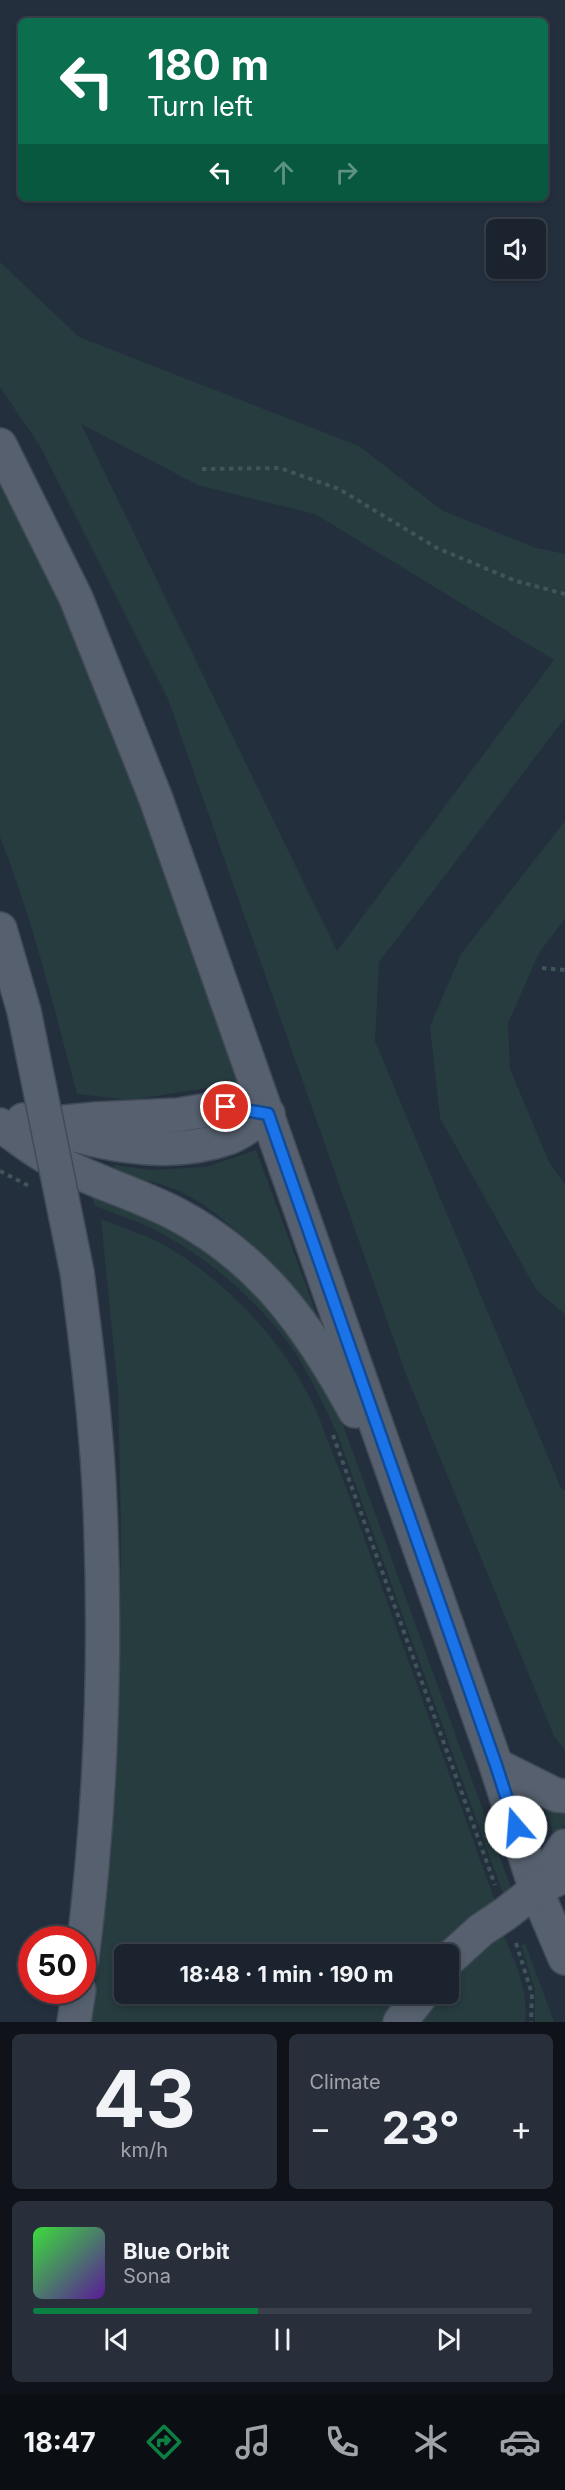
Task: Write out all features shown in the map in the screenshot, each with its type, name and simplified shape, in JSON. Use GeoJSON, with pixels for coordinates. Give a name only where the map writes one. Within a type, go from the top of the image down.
{"type":"FeatureCollection","features":[{"type":"Feature","properties":{"kind":"main road"},"geometry":{"type":"LineString","coordinates":[[0,445],[76,598],[156,798],[405,1503],[496,1765],[536,1890],[565,1958]]}},
{"type":"Feature","properties":{"kind":"main road"},"geometry":{"type":"LineString","coordinates":[[0,929],[24,1011],[77,1272],[90,1376],[98,1470],[103,1587],[103,1692],[99,1794],[85,1926]]}},
{"type":"Feature","properties":{"kind":"main road"},"geometry":{"type":"LineString","coordinates":[[0,1113],[101,1143],[136,1148],[199,1145],[230,1137],[268,1114]]}},
{"type":"Feature","properties":{"kind":"main road"},"geometry":{"type":"LineString","coordinates":[[0,1125],[46,1157],[174,1213],[217,1239],[252,1268],[283,1299],[309,1332],[336,1375],[405,1503]]}},
{"type":"Feature","properties":{"kind":"main road"},"geometry":{"type":"LineString","coordinates":[[496,1765],[556,1795],[565,1796]]}},
{"type":"Feature","properties":{"kind":"main road"},"geometry":{"type":"LineString","coordinates":[[536,1890],[565,1846]]}},
{"type":"Feature","properties":{"kind":"main road"},"geometry":{"type":"LineString","coordinates":[[459,1950],[481,1930],[536,1890],[565,1875]]}},
{"type":"Feature","properties":{"kind":"main road"},"geometry":{"type":"LineString","coordinates":[[74,2022],[77,2004]]}},
{"type":"Feature","properties":{"kind":"main road"},"geometry":{"type":"LineString","coordinates":[[400,2022],[414,2004]]}},
{"type":"Feature","properties":{"kind":"path"},"geometry":{"type":"LineString","coordinates":[[202,469],[280,468],[339,489],[437,548],[516,581],[565,594]]}},
{"type":"Feature","properties":{"kind":"path"},"geometry":{"type":"LineString","coordinates":[[542,968],[565,970]]}},
{"type":"Feature","properties":{"kind":"path"},"geometry":{"type":"LineString","coordinates":[[0,1172],[40,1190]]}},
{"type":"Feature","properties":{"kind":"path"},"geometry":{"type":"LineString","coordinates":[[332,1432],[532,1994],[531,2022]]}},
{"type":"Feature","properties":{"kind":"green space"},"geometry":{"type":"Polygon","coordinates":[[[0,262],[79,337],[359,446],[443,511],[536,548],[565,554],[565,718],[379,962],[375,1041],[561,1488],[565,1490],[565,1750],[554,1736],[407,1377],[168,699],[40,446],[0,387],[0,262]],[[81,424],[337,951],[554,660],[315,514],[198,485],[81,424]]]}},
{"type":"Feature","properties":{"kind":"green space"},"geometry":{"type":"Polygon","coordinates":[[[0,473],[16,504],[134,774],[246,1082],[130,1100],[77,1094],[33,932],[0,837],[0,473]]]}},
{"type":"Feature","properties":{"kind":"green space"},"geometry":{"type":"Polygon","coordinates":[[[565,821],[565,918],[539,953],[508,1023],[510,1069],[549,1162],[565,1184],[565,1314],[537,1291],[440,1118],[430,1026],[461,954],[565,821]]]}},
{"type":"Feature","properties":{"kind":"green space"},"geometry":{"type":"Polygon","coordinates":[[[256,1150],[319,1321],[258,1252],[206,1207],[170,1187],[117,1175],[114,1165],[151,1170],[206,1167],[256,1150]]]}},
{"type":"Feature","properties":{"kind":"green space"},"geometry":{"type":"Polygon","coordinates":[[[91,1194],[182,1232],[234,1268],[298,1339],[335,1403],[514,1896],[505,1899],[337,1433],[299,1358],[266,1315],[219,1271],[158,1231],[95,1206],[91,1194]]]}},
{"type":"Feature","properties":{"kind":"green space"},"geometry":{"type":"Polygon","coordinates":[[[101,1219],[158,1242],[198,1267],[219,1284],[239,1302],[275,1342],[304,1387],[341,1474],[496,1904],[450,1944],[114,1944],[114,2004],[402,2004],[388,2022],[91,2022],[93,2004],[96,2004],[96,1981],[111,1859],[120,1672],[121,1527],[118,1391],[101,1219]]]}},
{"type":"Feature","properties":{"kind":"green space"},"geometry":{"type":"Polygon","coordinates":[[[545,1807],[565,1810],[565,1825],[554,1836],[545,1807]]]}},
{"type":"Feature","properties":{"kind":"green space"},"geometry":{"type":"Polygon","coordinates":[[[501,1929],[523,1986],[525,2022],[414,2022],[428,2004],[459,2004],[459,1966],[501,1929]]]}},
{"type":"Feature","properties":{"kind":"green space"},"geometry":{"type":"Polygon","coordinates":[[[525,1943],[554,2022],[535,2022],[535,1991],[521,1945],[525,1943]]]}},
{"type":"Feature","properties":{"kind":"route"},"geometry":{"type":"LineString","coordinates":[[226,1107],[268,1114],[516,1827]]}}]}
